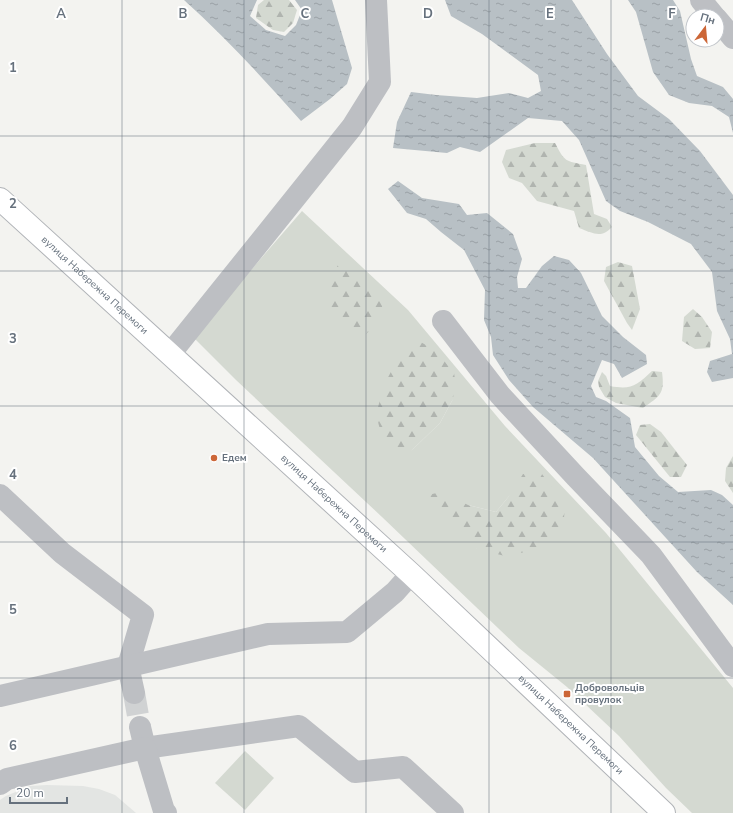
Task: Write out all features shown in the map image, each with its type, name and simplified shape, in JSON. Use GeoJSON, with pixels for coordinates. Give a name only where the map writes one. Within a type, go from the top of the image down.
{"type":"FeatureCollection","features":[{"type":"Feature","properties":{"kind":"main road","name":"вулиця Набережна Перемоги"},"geometry":{"type":"LineString","coordinates":[[0,199],[412,574],[664,813]]}},
{"type":"Feature","properties":{"kind":"street"},"geometry":{"type":"LineString","coordinates":[[170,354],[352,127],[380,82],[376,0]]}},
{"type":"Feature","properties":{"kind":"street"},"geometry":{"type":"LineString","coordinates":[[701,0],[708,8]]}},
{"type":"Feature","properties":{"kind":"street"},"geometry":{"type":"LineString","coordinates":[[725,28],[733,38]]}},
{"type":"Feature","properties":{"kind":"street"},"geometry":{"type":"LineString","coordinates":[[443,321],[500,395],[581,483],[651,555],[733,666]]}},
{"type":"Feature","properties":{"kind":"street"},"geometry":{"type":"LineString","coordinates":[[0,495],[62,552],[143,615],[128,666],[134,693]]}},
{"type":"Feature","properties":{"kind":"street"},"geometry":{"type":"LineString","coordinates":[[0,696],[268,634],[347,632],[395,592],[412,574]]}},
{"type":"Feature","properties":{"kind":"street"},"geometry":{"type":"LineString","coordinates":[[0,784],[7,779],[145,748],[299,726],[355,772],[403,767],[453,813]]}},
{"type":"Feature","properties":{"kind":"street"},"geometry":{"type":"LineString","coordinates":[[140,727],[164,811],[166,813]]}},
{"type":"Feature","properties":{"kind":"shaded area"},"geometry":{"type":"Polygon","coordinates":[[[30,786],[83,786],[99,789],[115,795],[136,813],[0,813],[0,800],[6,796],[30,786]]]}},
{"type":"Feature","properties":{"kind":"green space"},"geometry":{"type":"Polygon","coordinates":[[[264,0],[289,0],[297,10],[293,23],[284,32],[273,30],[256,18],[258,5],[264,0]]]}},
{"type":"Feature","properties":{"kind":"green space"},"geometry":{"type":"Polygon","coordinates":[[[535,143],[555,143],[566,160],[586,165],[594,214],[607,219],[612,227],[608,231],[597,234],[579,228],[574,211],[537,201],[522,183],[509,178],[502,162],[506,150],[535,143]]]}},
{"type":"Feature","properties":{"kind":"green space"},"geometry":{"type":"Polygon","coordinates":[[[302,211],[408,310],[505,426],[606,533],[733,688],[733,813],[692,813],[666,788],[619,736],[567,687],[519,648],[236,380],[193,337],[302,211]],[[453,399],[411,451],[440,423],[453,399]],[[510,495],[496,512],[468,505],[477,549],[510,495]]]}},
{"type":"Feature","properties":{"kind":"green space"},"geometry":{"type":"Polygon","coordinates":[[[618,262],[632,266],[640,309],[632,330],[604,281],[606,267],[618,262]]]}},
{"type":"Feature","properties":{"kind":"green space"},"geometry":{"type":"Polygon","coordinates":[[[338,265],[355,272],[384,302],[374,327],[359,340],[332,315],[328,285],[338,265]]]}},
{"type":"Feature","properties":{"kind":"green space"},"geometry":{"type":"Polygon","coordinates":[[[693,309],[702,317],[712,332],[710,348],[695,349],[682,341],[684,317],[693,309]]]}},
{"type":"Feature","properties":{"kind":"green space"},"geometry":{"type":"Polygon","coordinates":[[[419,341],[436,351],[454,373],[455,379],[453,399],[440,423],[411,451],[384,445],[376,414],[385,383],[402,351],[419,341]]]}},
{"type":"Feature","properties":{"kind":"green space"},"geometry":{"type":"Polygon","coordinates":[[[652,371],[662,372],[662,390],[654,400],[643,408],[616,403],[605,397],[599,387],[598,381],[602,372],[606,376],[610,386],[628,387],[633,386],[642,380],[652,371]]]}},
{"type":"Feature","properties":{"kind":"green space"},"geometry":{"type":"Polygon","coordinates":[[[650,424],[661,432],[687,465],[681,477],[670,477],[636,435],[640,425],[650,424]]]}},
{"type":"Feature","properties":{"kind":"green space"},"geometry":{"type":"Polygon","coordinates":[[[733,456],[733,493],[725,481],[726,468],[733,456]]]}},
{"type":"Feature","properties":{"kind":"green space"},"geometry":{"type":"Polygon","coordinates":[[[523,474],[542,474],[565,506],[564,518],[556,538],[535,550],[505,556],[477,549],[437,513],[428,495],[441,492],[468,505],[496,512],[510,495],[523,474]]]}},
{"type":"Feature","properties":{"kind":"green space"},"geometry":{"type":"Polygon","coordinates":[[[245,751],[274,778],[245,810],[215,783],[245,751]]]}},
{"type":"Feature","properties":{"kind":"water"},"geometry":{"type":"Polygon","coordinates":[[[184,0],[257,0],[250,16],[266,30],[285,36],[296,25],[302,10],[295,0],[332,0],[352,68],[347,84],[301,121],[215,29],[184,0]]]}},
{"type":"Feature","properties":{"kind":"water"},"geometry":{"type":"Polygon","coordinates":[[[445,0],[572,0],[607,54],[638,96],[669,119],[700,151],[733,195],[733,378],[712,382],[707,372],[710,361],[732,354],[730,339],[717,311],[712,272],[691,244],[648,222],[620,211],[606,201],[579,140],[562,121],[528,118],[480,152],[460,147],[447,153],[393,148],[397,122],[411,92],[477,98],[509,93],[528,98],[541,91],[538,75],[482,34],[451,16],[445,0]]]}},
{"type":"Feature","properties":{"kind":"water"},"geometry":{"type":"Polygon","coordinates":[[[628,0],[673,0],[680,11],[685,33],[685,48],[688,48],[697,76],[723,87],[733,99],[733,133],[729,117],[712,106],[689,103],[669,95],[653,72],[636,12],[628,0]]]}},
{"type":"Feature","properties":{"kind":"water"},"geometry":{"type":"Polygon","coordinates":[[[398,181],[422,198],[459,204],[467,215],[487,213],[513,234],[522,259],[517,277],[518,288],[526,288],[542,266],[554,256],[569,260],[581,273],[602,316],[623,337],[646,355],[647,364],[622,378],[614,364],[602,360],[591,386],[596,397],[606,401],[630,418],[635,447],[659,476],[678,492],[711,490],[722,495],[733,505],[733,605],[697,572],[593,458],[533,407],[509,380],[493,355],[491,337],[484,320],[485,290],[464,250],[426,219],[407,213],[388,189],[398,181]]]}},
{"type":"Feature","properties":{"kind":"tunnel"},"geometry":{"type":"LineString","coordinates":[[134,693],[140,727]]}},
{"type":"Feature","properties":{"kind":"place","name":"Едем"},"geometry":{"type":"Point","coordinates":[214,458]}},
{"type":"Feature","properties":{"kind":"place","name":"Добровольців провулок"},"geometry":{"type":"Point","coordinates":[567,694]}}]}
